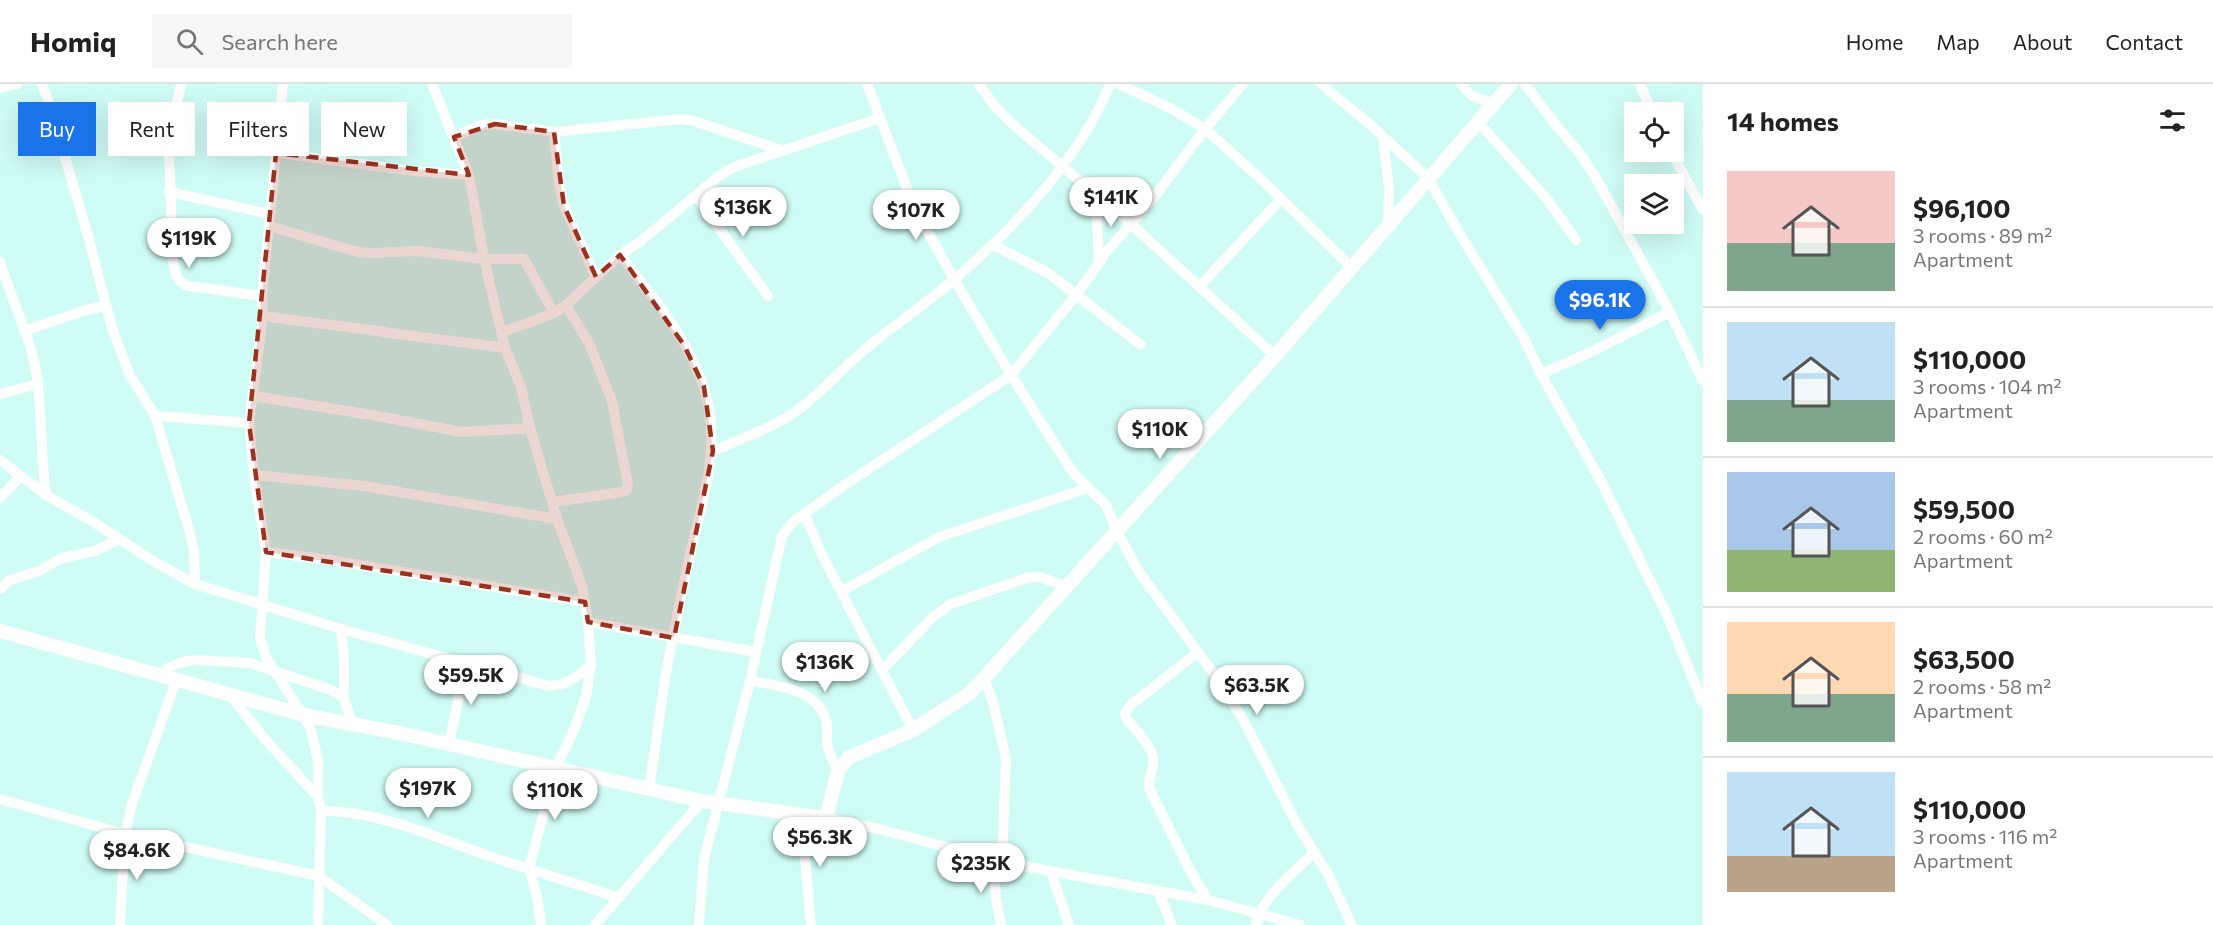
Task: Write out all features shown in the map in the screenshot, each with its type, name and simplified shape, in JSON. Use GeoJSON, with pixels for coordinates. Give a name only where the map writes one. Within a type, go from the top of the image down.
{"type":"FeatureCollection","features":[{"type":"Feature","properties":{"kind":"street"},"geometry":{"type":"LineString","coordinates":[[0,88],[17,84]]}},
{"type":"Feature","properties":{"kind":"street"},"geometry":{"type":"LineString","coordinates":[[42,84],[121,353],[129,374],[155,416],[192,542],[195,584]]}},
{"type":"Feature","properties":{"kind":"street"},"geometry":{"type":"LineString","coordinates":[[181,84],[169,152],[174,262],[180,282],[188,286],[262,296]]}},
{"type":"Feature","properties":{"kind":"street"},"geometry":{"type":"LineString","coordinates":[[281,102],[283,84]]}},
{"type":"Feature","properties":{"kind":"street"},"geometry":{"type":"LineString","coordinates":[[432,84],[469,175],[484,259],[506,348],[518,377],[530,428],[557,519],[576,567],[588,622],[591,665],[586,696],[556,767],[529,868],[541,925]]}},
{"type":"Feature","properties":{"kind":"street"},"geometry":{"type":"LineString","coordinates":[[867,84],[915,209],[954,279],[1066,462],[1106,505],[1117,532],[1139,572],[1220,682],[1245,723],[1281,795],[1329,876],[1352,925]]}},
{"type":"Feature","properties":{"kind":"street"},"geometry":{"type":"LineString","coordinates":[[979,84],[996,108],[1131,224],[1275,356]]}},
{"type":"Feature","properties":{"kind":"street"},"geometry":{"type":"LineString","coordinates":[[713,451],[795,412],[862,351],[954,279],[993,245],[1062,166],[1092,124],[1110,84]]}},
{"type":"Feature","properties":{"kind":"street"},"geometry":{"type":"LineString","coordinates":[[1119,84],[1170,108],[1205,129],[1351,267]]}},
{"type":"Feature","properties":{"kind":"street"},"geometry":{"type":"LineString","coordinates":[[699,925],[704,859],[750,681],[782,536],[793,522],[843,486],[1011,375],[1243,84]]}},
{"type":"Feature","properties":{"kind":"street"},"geometry":{"type":"LineString","coordinates":[[1321,84],[1428,178],[1523,336],[1541,374],[1620,518],[1667,615],[1703,703]]}},
{"type":"Feature","properties":{"kind":"street"},"geometry":{"type":"LineString","coordinates":[[1461,84],[1471,95],[1494,104]]}},
{"type":"Feature","properties":{"kind":"street"},"geometry":{"type":"LineString","coordinates":[[826,818],[838,771],[848,758],[912,730],[969,694],[1275,356],[1511,84]]}},
{"type":"Feature","properties":{"kind":"street"},"geometry":{"type":"LineString","coordinates":[[1525,84],[1578,151],[1596,178],[1670,312],[1703,381]]}},
{"type":"Feature","properties":{"kind":"street"},"geometry":{"type":"LineString","coordinates":[[1640,84],[1648,102]]}},
{"type":"Feature","properties":{"kind":"street"},"geometry":{"type":"LineString","coordinates":[[503,332],[554,313],[620,255],[641,241],[719,176],[734,167],[880,118]]}},
{"type":"Feature","properties":{"kind":"street"},"geometry":{"type":"LineString","coordinates":[[454,137],[481,125],[495,124],[554,132],[681,119],[694,121],[781,150]]}},
{"type":"Feature","properties":{"kind":"street"},"geometry":{"type":"LineString","coordinates":[[1478,122],[1547,199],[1576,240]]}},
{"type":"Feature","properties":{"kind":"street"},"geometry":{"type":"LineString","coordinates":[[554,132],[559,184],[564,206],[596,277]]}},
{"type":"Feature","properties":{"kind":"street"},"geometry":{"type":"LineString","coordinates":[[1383,137],[1389,188],[1388,224]]}},
{"type":"Feature","properties":{"kind":"street"},"geometry":{"type":"LineString","coordinates":[[276,156],[262,296],[263,316],[249,423],[254,475],[266,552],[260,638],[273,670],[310,727],[318,762],[318,797],[321,811],[318,925]]}},
{"type":"Feature","properties":{"kind":"street"},"geometry":{"type":"LineString","coordinates":[[299,156],[414,171],[469,175]]}},
{"type":"Feature","properties":{"kind":"street"},"geometry":{"type":"LineString","coordinates":[[1677,162],[1703,210]]}},
{"type":"Feature","properties":{"kind":"street"},"geometry":{"type":"LineString","coordinates":[[170,192],[270,214]]}},
{"type":"Feature","properties":{"kind":"street"},"geometry":{"type":"LineString","coordinates":[[696,196],[768,296]]}},
{"type":"Feature","properties":{"kind":"street"},"geometry":{"type":"LineString","coordinates":[[1096,196],[1099,262]]}},
{"type":"Feature","properties":{"kind":"street"},"geometry":{"type":"LineString","coordinates":[[1199,287],[1281,200]]}},
{"type":"Feature","properties":{"kind":"street"},"geometry":{"type":"LineString","coordinates":[[269,226],[358,252],[416,251],[484,259],[524,259],[554,313]]}},
{"type":"Feature","properties":{"kind":"street"},"geometry":{"type":"LineString","coordinates":[[993,245],[1048,273],[1141,345]]}},
{"type":"Feature","properties":{"kind":"street"},"geometry":{"type":"LineString","coordinates":[[620,255],[646,287],[697,369],[704,387],[713,451],[669,656],[649,788]]}},
{"type":"Feature","properties":{"kind":"street"},"geometry":{"type":"LineString","coordinates":[[0,262],[24,331],[38,384],[41,462],[46,495]]}},
{"type":"Feature","properties":{"kind":"street"},"geometry":{"type":"LineString","coordinates":[[553,502],[621,492],[627,490],[628,485],[612,400],[589,343],[566,304]]}},
{"type":"Feature","properties":{"kind":"street"},"geometry":{"type":"LineString","coordinates":[[24,331],[86,310],[106,306]]}},
{"type":"Feature","properties":{"kind":"street"},"geometry":{"type":"LineString","coordinates":[[1541,374],[1670,312]]}},
{"type":"Feature","properties":{"kind":"street"},"geometry":{"type":"LineString","coordinates":[[263,316],[506,348]]}},
{"type":"Feature","properties":{"kind":"street"},"geometry":{"type":"LineString","coordinates":[[0,394],[38,384]]}},
{"type":"Feature","properties":{"kind":"street"},"geometry":{"type":"LineString","coordinates":[[254,396],[372,414],[462,432],[530,428]]}},
{"type":"Feature","properties":{"kind":"street"},"geometry":{"type":"LineString","coordinates":[[155,416],[249,423]]}},
{"type":"Feature","properties":{"kind":"street"},"geometry":{"type":"LineString","coordinates":[[0,460],[46,495],[158,564],[195,584],[263,603],[341,629],[549,686],[562,685],[576,678],[591,665]]}},
{"type":"Feature","properties":{"kind":"street"},"geometry":{"type":"LineString","coordinates":[[254,475],[364,486],[557,519]]}},
{"type":"Feature","properties":{"kind":"street"},"geometry":{"type":"LineString","coordinates":[[0,498],[20,477]]}},
{"type":"Feature","properties":{"kind":"street"},"geometry":{"type":"LineString","coordinates":[[842,591],[939,537],[1088,488]]}},
{"type":"Feature","properties":{"kind":"street"},"geometry":{"type":"LineString","coordinates":[[805,515],[822,555],[912,730]]}},
{"type":"Feature","properties":{"kind":"street"},"geometry":{"type":"LineString","coordinates":[[0,589],[10,580],[39,571],[62,558],[95,551],[119,539]]}},
{"type":"Feature","properties":{"kind":"street"},"geometry":{"type":"LineString","coordinates":[[266,552],[330,560],[585,602]]}},
{"type":"Feature","properties":{"kind":"street"},"geometry":{"type":"LineString","coordinates":[[882,670],[933,617],[951,604],[1027,578],[1040,577],[1067,587]]}},
{"type":"Feature","properties":{"kind":"street"},"geometry":{"type":"LineString","coordinates":[[588,622],[756,652]]}},
{"type":"Feature","properties":{"kind":"street"},"geometry":{"type":"LineString","coordinates":[[341,629],[344,698],[352,723]]}},
{"type":"Feature","properties":{"kind":"street"},"geometry":{"type":"LineString","coordinates":[[0,631],[304,715],[449,743],[702,801],[826,818],[1051,872],[1208,900],[1300,925]]}},
{"type":"Feature","properties":{"kind":"street"},"geometry":{"type":"LineString","coordinates":[[1197,653],[1132,704],[1125,713],[1126,718],[1153,755],[1153,768],[1148,784],[1150,790],[1193,876],[1208,900]]}},
{"type":"Feature","properties":{"kind":"street"},"geometry":{"type":"LineString","coordinates":[[161,677],[168,668],[194,660],[250,663],[332,690],[344,698]]}},
{"type":"Feature","properties":{"kind":"street"},"geometry":{"type":"LineString","coordinates":[[449,743],[466,663]]}},
{"type":"Feature","properties":{"kind":"street"},"geometry":{"type":"LineString","coordinates":[[984,678],[993,702],[1006,759],[996,899],[1001,925]]}},
{"type":"Feature","properties":{"kind":"street"},"geometry":{"type":"LineString","coordinates":[[120,925],[125,834],[132,804],[176,681]]}},
{"type":"Feature","properties":{"kind":"street"},"geometry":{"type":"LineString","coordinates":[[750,681],[786,686],[800,692],[813,702],[822,712],[827,724],[827,744],[838,771]]}},
{"type":"Feature","properties":{"kind":"street"},"geometry":{"type":"LineString","coordinates":[[969,694],[993,702]]}},
{"type":"Feature","properties":{"kind":"street"},"geometry":{"type":"LineString","coordinates":[[231,696],[263,737],[318,797]]}},
{"type":"Feature","properties":{"kind":"street"},"geometry":{"type":"LineString","coordinates":[[0,799],[125,834],[319,876],[387,925]]}},
{"type":"Feature","properties":{"kind":"street"},"geometry":{"type":"LineString","coordinates":[[595,925],[702,801]]}},
{"type":"Feature","properties":{"kind":"street"},"geometry":{"type":"LineString","coordinates":[[321,811],[339,810],[444,838],[491,857],[618,898]]}},
{"type":"Feature","properties":{"kind":"street"},"geometry":{"type":"LineString","coordinates":[[801,814],[812,925]]}},
{"type":"Feature","properties":{"kind":"street"},"geometry":{"type":"LineString","coordinates":[[1256,925],[1258,913],[1271,895],[1314,852]]}},
{"type":"Feature","properties":{"kind":"street"},"geometry":{"type":"LineString","coordinates":[[1051,872],[1069,925]]}},
{"type":"Feature","properties":{"kind":"street"},"geometry":{"type":"LineString","coordinates":[[1158,891],[1172,925]]}},
{"type":"Feature","properties":{"kind":"street"},"geometry":{"type":"LineString","coordinates":[[539,911],[550,925]]}},
{"type":"Feature","properties":{"kind":"highlighted area"},"geometry":{"type":"Polygon","coordinates":[[[495,124],[554,132],[564,206],[596,277],[620,255],[684,345],[704,387],[713,451],[674,638],[588,622],[585,602],[266,552],[249,423],[276,153],[469,175],[454,137],[495,124]]]}}]}
